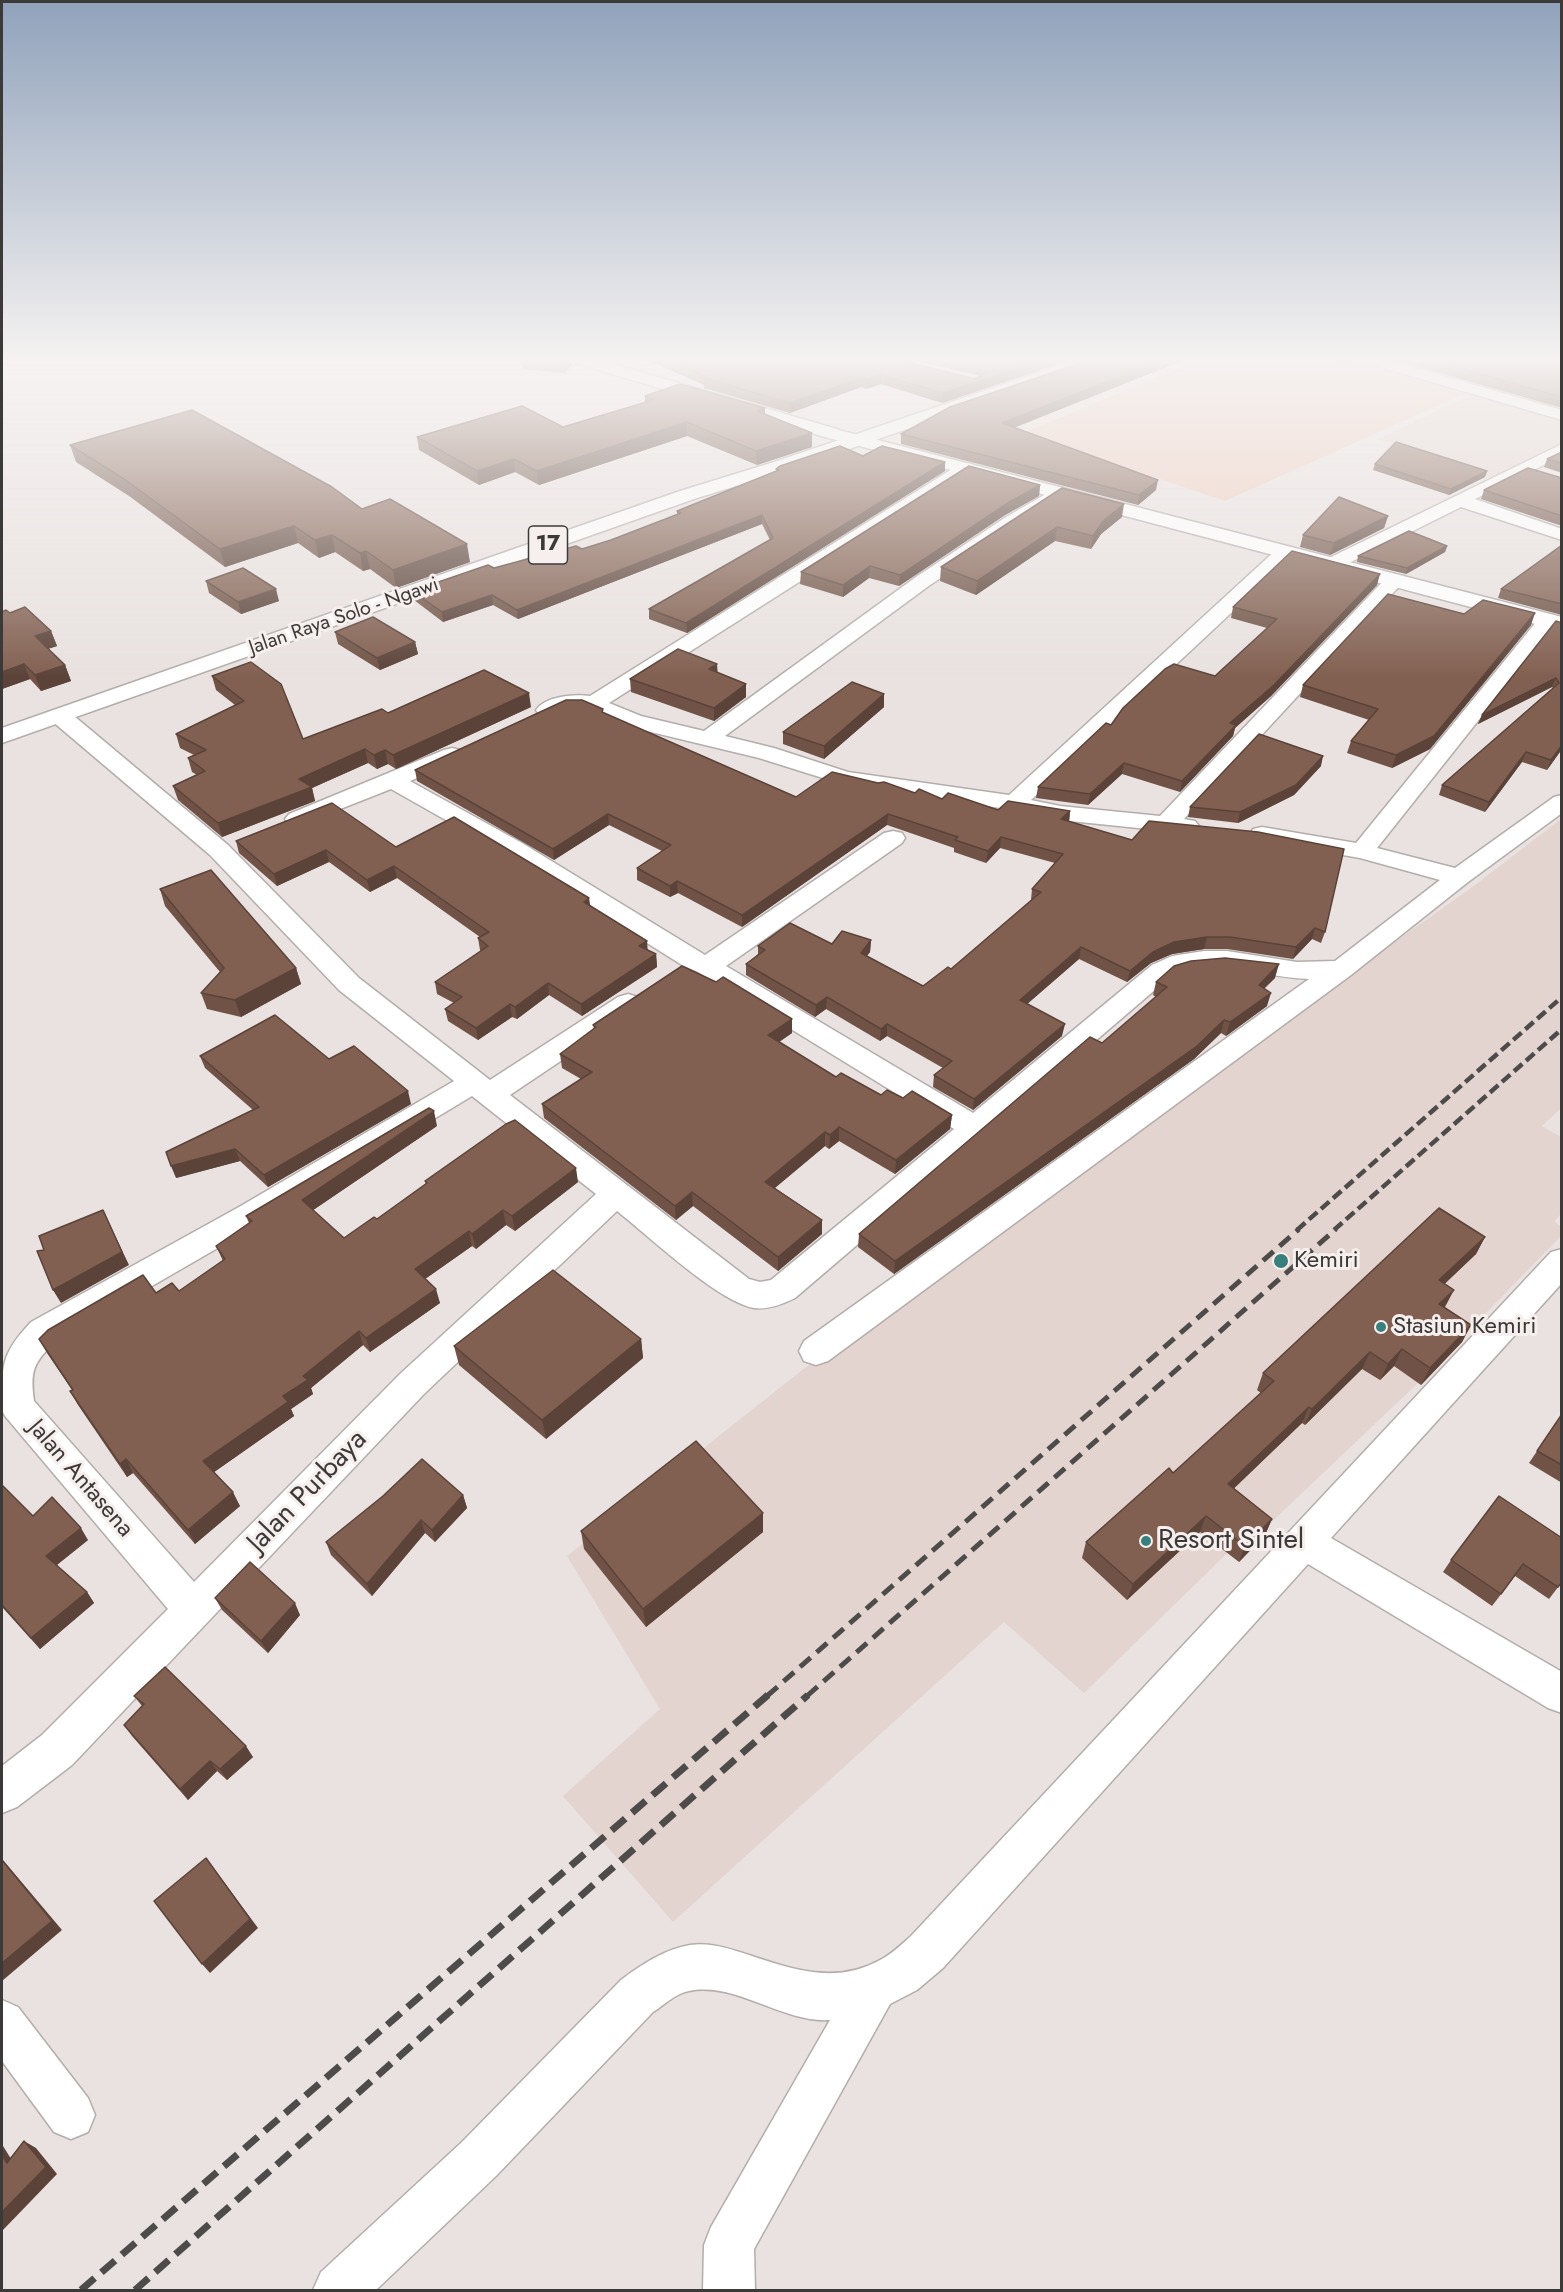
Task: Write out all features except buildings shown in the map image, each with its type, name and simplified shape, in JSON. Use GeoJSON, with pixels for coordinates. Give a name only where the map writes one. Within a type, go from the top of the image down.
{"type":"FeatureCollection","features":[{"type":"Feature","properties":{"kind":"main road","name":"Jalan Raya Solo - Ngawi"},"geometry":{"type":"LineString","coordinates":[[2,716],[227,641],[605,505],[731,465]]}},
{"type":"Feature","properties":{"kind":"main road","name":"Jalan Raya Solo - Ngawi"},"geometry":{"type":"LineString","coordinates":[[2,736],[687,495],[781,465]]}},
{"type":"Feature","properties":{"kind":"main road"},"geometry":{"type":"LineString","coordinates":[[954,465],[1555,622]]}},
{"type":"Feature","properties":{"kind":"street"},"geometry":{"type":"LineString","coordinates":[[1332,564],[1528,465]]}},
{"type":"Feature","properties":{"kind":"street"},"geometry":{"type":"LineString","coordinates":[[593,704],[966,468]]}},
{"type":"Feature","properties":{"kind":"street"},"geometry":{"type":"LineString","coordinates":[[1522,468],[1542,475]]}},
{"type":"Feature","properties":{"kind":"street"},"geometry":{"type":"LineString","coordinates":[[706,740],[884,608],[992,532],[1058,492]]}},
{"type":"Feature","properties":{"kind":"street"},"geometry":{"type":"LineString","coordinates":[[1459,500],[1562,535]]}},
{"type":"Feature","properties":{"kind":"street"},"geometry":{"type":"LineString","coordinates":[[1014,803],[1284,553]]}},
{"type":"Feature","properties":{"kind":"street"},"geometry":{"type":"LineString","coordinates":[[1166,824],[1395,580]]}},
{"type":"Feature","properties":{"kind":"street"},"geometry":{"type":"LineString","coordinates":[[1362,851],[1555,622]]}},
{"type":"Feature","properties":{"kind":"street"},"geometry":{"type":"LineString","coordinates":[[530,718],[564,703],[578,701],[593,704],[634,721],[766,753],[845,778],[1107,819],[1205,828]]}},
{"type":"Feature","properties":{"kind":"street"},"geometry":{"type":"LineString","coordinates":[[60,716],[229,845],[349,984],[737,1288],[753,1295],[772,1295],[783,1289],[974,1127],[1172,964],[1203,959],[1318,972],[1342,969]]}},
{"type":"Feature","properties":{"kind":"street"},"geometry":{"type":"LineString","coordinates":[[272,829],[394,781],[469,747]]}},
{"type":"Feature","properties":{"kind":"street"},"geometry":{"type":"LineString","coordinates":[[394,781],[513,848],[681,971],[974,1127]]}},
{"type":"Feature","properties":{"kind":"street"},"geometry":{"type":"LineString","coordinates":[[816,1351],[1342,969],[1459,877],[1562,802]]}},
{"type":"Feature","properties":{"kind":"street"},"geometry":{"type":"LineString","coordinates":[[1235,832],[1277,836],[1362,851],[1459,877]]}},
{"type":"Feature","properties":{"kind":"street","name":"Jalan Antasena"},"geometry":{"type":"LineString","coordinates":[[194,1611],[17,1406],[14,1375],[21,1358],[33,1341],[43,1332],[250,1215],[420,1113],[481,1089],[681,971],[893,838]]}},
{"type":"Feature","properties":{"kind":"street","name":"Jalan Purbaya"},"geometry":{"type":"LineString","coordinates":[[2,1792],[57,1750],[412,1384],[616,1194]]}},
{"type":"Feature","properties":{"kind":"street"},"geometry":{"type":"LineString","coordinates":[[339,2290],[479,2159],[637,1996],[658,1980],[700,1965],[728,1970],[812,1997],[840,1997],[874,1988],[901,1974],[927,1952],[1305,1542],[1496,1330],[1562,1261]]}},
{"type":"Feature","properties":{"kind":"street"},"geometry":{"type":"LineString","coordinates":[[1305,1542],[1562,1694]]}},
{"type":"Feature","properties":{"kind":"street"},"geometry":{"type":"LineString","coordinates":[[729,2290],[729,2245],[874,1988]]}},
{"type":"Feature","properties":{"kind":"street"},"geometry":{"type":"LineString","coordinates":[[2,2023],[71,2115]]}},
{"type":"Feature","properties":{"kind":"shaded area"},"geometry":{"type":"Polygon","coordinates":[[[1118,465],[1305,465],[1225,501],[1118,465]]]}},
{"type":"Feature","properties":{"kind":"shaded area"},"geometry":{"type":"Polygon","coordinates":[[[1454,465],[1517,465],[1492,478],[1454,465]]]}},
{"type":"Feature","properties":{"kind":"shaded area","name":"Stasiun Kemiri"},"geometry":{"type":"Polygon","coordinates":[[[1561,819],[1561,1108],[1542,1126],[1561,1137],[1561,1214],[1554,1221],[1561,1227],[1561,1236],[1417,1384],[1261,1532],[1254,1527],[1084,1693],[1004,1622],[673,1922],[563,1796],[660,1709],[567,1556],[801,1371],[1199,1081],[1471,888],[1561,819]]]}},
{"type":"Feature","properties":{"kind":"railway"},"geometry":{"type":"LineString","coordinates":[[1297,1230],[1562,997]]}},
{"type":"Feature","properties":{"kind":"railway"},"geometry":{"type":"LineString","coordinates":[[1334,1230],[1562,1029]]}},
{"type":"Feature","properties":{"kind":"railway"},"geometry":{"type":"LineString","coordinates":[[767,1696],[1299,1229]]}},
{"type":"Feature","properties":{"kind":"railway"},"geometry":{"type":"LineString","coordinates":[[807,1696],[1336,1229]]}},
{"type":"Feature","properties":{"kind":"railway"},"geometry":{"type":"LineString","coordinates":[[81,2290],[768,1695]]}},
{"type":"Feature","properties":{"kind":"railway"},"geometry":{"type":"LineString","coordinates":[[135,2290],[808,1695]]}},
{"type":"Feature","properties":{"kind":"place","name":"Kemiri"},"geometry":{"type":"Point","coordinates":[1281,1261]}},
{"type":"Feature","properties":{"kind":"place","name":"Stasiun Kemiri"},"geometry":{"type":"Point","coordinates":[1381,1327]}},
{"type":"Feature","properties":{"kind":"place","name":"Resort Sintel"},"geometry":{"type":"Point","coordinates":[1146,1541]}}]}
